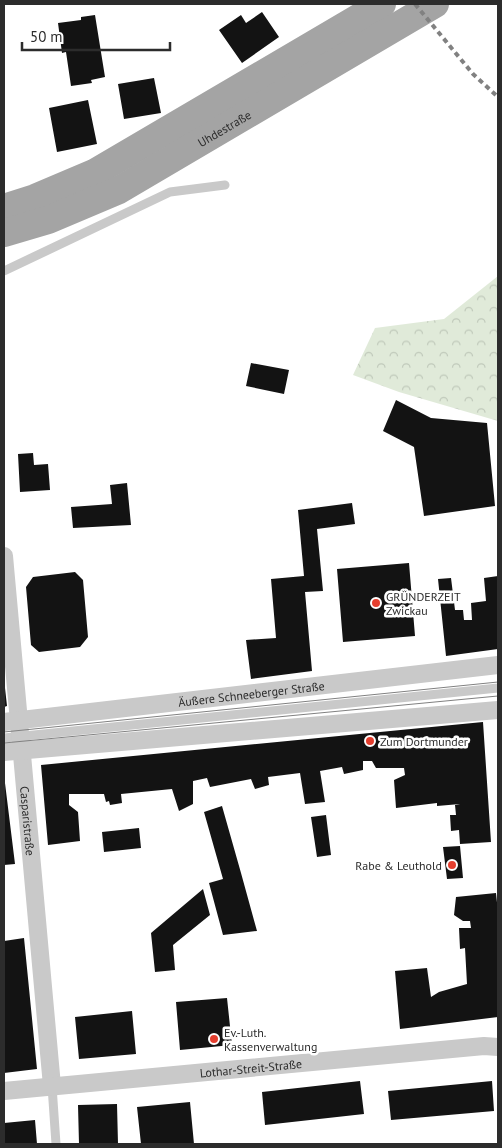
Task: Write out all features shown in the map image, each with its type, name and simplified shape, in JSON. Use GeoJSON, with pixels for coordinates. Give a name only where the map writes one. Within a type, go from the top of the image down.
{"type":"FeatureCollection","features":[{"type":"Feature","properties":{"kind":"main road"},"geometry":{"type":"LineString","coordinates":[[4,208],[35,198],[94,174],[382,4]]}},
{"type":"Feature","properties":{"kind":"main road","name":"Uhdestraße"},"geometry":{"type":"LineString","coordinates":[[4,233],[48,220],[119,190],[435,4]]}},
{"type":"Feature","properties":{"kind":"street","name":"Casparistraße"},"geometry":{"type":"LineString","coordinates":[[4,556],[14,734],[52,1086]]}},
{"type":"Feature","properties":{"kind":"street","name":"Äußere Schneeberger Straße"},"geometry":{"type":"LineString","coordinates":[[14,734],[498,665]]}},
{"type":"Feature","properties":{"kind":"street","name":"Äußere Schneeberger Straße"},"geometry":{"type":"LineString","coordinates":[[14,734],[498,710]]}},
{"type":"Feature","properties":{"kind":"street","name":"Äußere Schneeberger Straße"},"geometry":{"type":"LineString","coordinates":[[4,752],[14,734]]}},
{"type":"Feature","properties":{"kind":"street","name":"Lothar-Streit-Straße"},"geometry":{"type":"LineString","coordinates":[[4,1090],[484,1046],[498,1047]]}},
{"type":"Feature","properties":{"kind":"lane"},"geometry":{"type":"LineString","coordinates":[[4,271],[170,192],[225,185]]}},
{"type":"Feature","properties":{"kind":"lane","name":"Äußere Schneeberger Straße"},"geometry":{"type":"LineString","coordinates":[[14,734],[498,688]]}},
{"type":"Feature","properties":{"kind":"lane"},"geometry":{"type":"LineString","coordinates":[[52,1086],[56,1144]]}},
{"type":"Feature","properties":{"kind":"green space"},"geometry":{"type":"Polygon","coordinates":[[[498,276],[498,421],[399,392],[353,375],[375,328],[444,319],[498,276]]]}},
{"type":"Feature","properties":{"kind":"building"},"geometry":{"type":"Polygon","coordinates":[[[262,12],[279,37],[242,63],[219,30],[241,15],[246,23],[262,12]]]}},
{"type":"Feature","properties":{"kind":"building"},"geometry":{"type":"Polygon","coordinates":[[[95,15],[105,77],[91,80],[92,83],[71,86],[66,52],[62,53],[58,23],[81,20],[81,17],[95,15]]]}},
{"type":"Feature","properties":{"kind":"building"},"geometry":{"type":"Polygon","coordinates":[[[154,78],[161,113],[124,119],[118,84],[154,78]]]}},
{"type":"Feature","properties":{"kind":"building"},"geometry":{"type":"Polygon","coordinates":[[[88,100],[97,144],[57,152],[49,108],[88,100]]]}},
{"type":"Feature","properties":{"kind":"building"},"geometry":{"type":"Polygon","coordinates":[[[251,363],[289,370],[284,394],[246,386],[251,363]]]}},
{"type":"Feature","properties":{"kind":"building"},"geometry":{"type":"Polygon","coordinates":[[[396,400],[431,418],[487,423],[495,506],[424,516],[414,447],[383,431],[396,400]]]}},
{"type":"Feature","properties":{"kind":"building"},"geometry":{"type":"Polygon","coordinates":[[[33,453],[34,465],[48,464],[50,490],[20,492],[18,454],[33,453]]]}},
{"type":"Feature","properties":{"kind":"building"},"geometry":{"type":"Polygon","coordinates":[[[127,483],[131,525],[73,528],[71,507],[112,504],[110,485],[127,483]]]}},
{"type":"Feature","properties":{"kind":"building"},"geometry":{"type":"Polygon","coordinates":[[[352,503],[355,524],[317,529],[323,591],[305,592],[312,671],[251,679],[246,640],[276,638],[271,579],[304,576],[298,510],[352,503]]]}},
{"type":"Feature","properties":{"kind":"building","name":"GRÜNDERZEIT Zwickau"},"geometry":{"type":"Polygon","coordinates":[[[409,563],[415,636],[343,642],[337,569],[409,563]]]}},
{"type":"Feature","properties":{"kind":"building"},"geometry":{"type":"Polygon","coordinates":[[[75,572],[83,580],[88,637],[80,647],[39,652],[31,645],[26,587],[33,577],[75,572]]]}},
{"type":"Feature","properties":{"kind":"building"},"geometry":{"type":"Polygon","coordinates":[[[498,576],[498,649],[446,656],[438,579],[451,578],[455,610],[463,610],[464,620],[472,620],[471,603],[486,601],[484,578],[498,576]]]}},
{"type":"Feature","properties":{"kind":"building"},"geometry":{"type":"Polygon","coordinates":[[[4,688],[7,706],[4,707],[4,688]]]}},
{"type":"Feature","properties":{"kind":"building"},"geometry":{"type":"Polygon","coordinates":[[[483,722],[491,842],[460,844],[459,830],[451,831],[450,815],[456,815],[455,805],[460,804],[437,806],[437,803],[396,808],[394,780],[405,775],[404,768],[376,768],[372,761],[363,761],[363,770],[344,774],[342,767],[320,771],[325,802],[305,804],[300,773],[268,777],[269,785],[255,789],[251,779],[210,787],[207,778],[193,781],[193,804],[179,811],[172,789],[121,794],[122,803],[110,805],[109,801],[106,802],[104,794],[69,794],[69,805],[78,812],[80,841],[48,845],[41,765],[483,722]]]}},
{"type":"Feature","properties":{"kind":"building"},"geometry":{"type":"Polygon","coordinates":[[[4,775],[15,864],[4,865],[4,775]]]}},
{"type":"Feature","properties":{"kind":"building"},"geometry":{"type":"Polygon","coordinates":[[[222,806],[257,931],[223,935],[209,883],[223,879],[204,812],[222,806]]]}},
{"type":"Feature","properties":{"kind":"building"},"geometry":{"type":"Polygon","coordinates":[[[326,815],[331,855],[317,857],[311,817],[326,815]]]}},
{"type":"Feature","properties":{"kind":"building"},"geometry":{"type":"Polygon","coordinates":[[[139,828],[141,848],[104,852],[102,832],[139,828]]]}},
{"type":"Feature","properties":{"kind":"building"},"geometry":{"type":"Polygon","coordinates":[[[460,846],[463,878],[447,879],[443,847],[460,846]]]}},
{"type":"Feature","properties":{"kind":"building"},"geometry":{"type":"Polygon","coordinates":[[[203,889],[210,915],[173,945],[175,970],[155,972],[151,933],[203,889]]]}},
{"type":"Feature","properties":{"kind":"building"},"geometry":{"type":"Polygon","coordinates":[[[496,893],[498,912],[498,1017],[400,1029],[395,971],[427,968],[431,997],[439,992],[467,984],[465,948],[460,949],[459,928],[471,928],[470,921],[463,921],[454,915],[456,897],[496,893]]]}},
{"type":"Feature","properties":{"kind":"building"},"geometry":{"type":"Polygon","coordinates":[[[24,938],[37,1069],[4,1073],[4,941],[24,938]]]}},
{"type":"Feature","properties":{"kind":"building"},"geometry":{"type":"Polygon","coordinates":[[[227,998],[232,1045],[180,1050],[176,1002],[227,998]]]}},
{"type":"Feature","properties":{"kind":"building"},"geometry":{"type":"Polygon","coordinates":[[[132,1011],[136,1054],[79,1059],[75,1017],[132,1011]]]}},
{"type":"Feature","properties":{"kind":"building"},"geometry":{"type":"Polygon","coordinates":[[[360,1081],[364,1114],[265,1125],[262,1092],[360,1081]]]}},
{"type":"Feature","properties":{"kind":"building"},"geometry":{"type":"Polygon","coordinates":[[[492,1081],[494,1111],[391,1120],[388,1091],[492,1081]]]}},
{"type":"Feature","properties":{"kind":"building"},"geometry":{"type":"Polygon","coordinates":[[[190,1102],[194,1144],[141,1144],[137,1107],[190,1102]]]}},
{"type":"Feature","properties":{"kind":"building"},"geometry":{"type":"Polygon","coordinates":[[[117,1104],[118,1144],[79,1144],[78,1105],[117,1104]]]}},
{"type":"Feature","properties":{"kind":"building"},"geometry":{"type":"Polygon","coordinates":[[[35,1120],[37,1144],[4,1144],[4,1123],[35,1120]]]}},
{"type":"Feature","properties":{"kind":"tram line"},"geometry":{"type":"LineString","coordinates":[[4,732],[498,682]]}},
{"type":"Feature","properties":{"kind":"tram line"},"geometry":{"type":"LineString","coordinates":[[4,743],[498,696]]}},
{"type":"Feature","properties":{"kind":"railway"},"geometry":{"type":"LineString","coordinates":[[415,4],[473,74],[498,97]]}},
{"type":"Feature","properties":{"kind":"place","name":"GRÜNDERZEIT Zwickau"},"geometry":{"type":"Point","coordinates":[376,603]}},
{"type":"Feature","properties":{"kind":"place","name":"Zum Dortmunder"},"geometry":{"type":"Point","coordinates":[370,741]}},
{"type":"Feature","properties":{"kind":"place","name":"Rabe & Leuthold"},"geometry":{"type":"Point","coordinates":[452,865]}},
{"type":"Feature","properties":{"kind":"place","name":"Ev.-Luth. Kassenverwaltung"},"geometry":{"type":"Point","coordinates":[214,1039]}}]}
